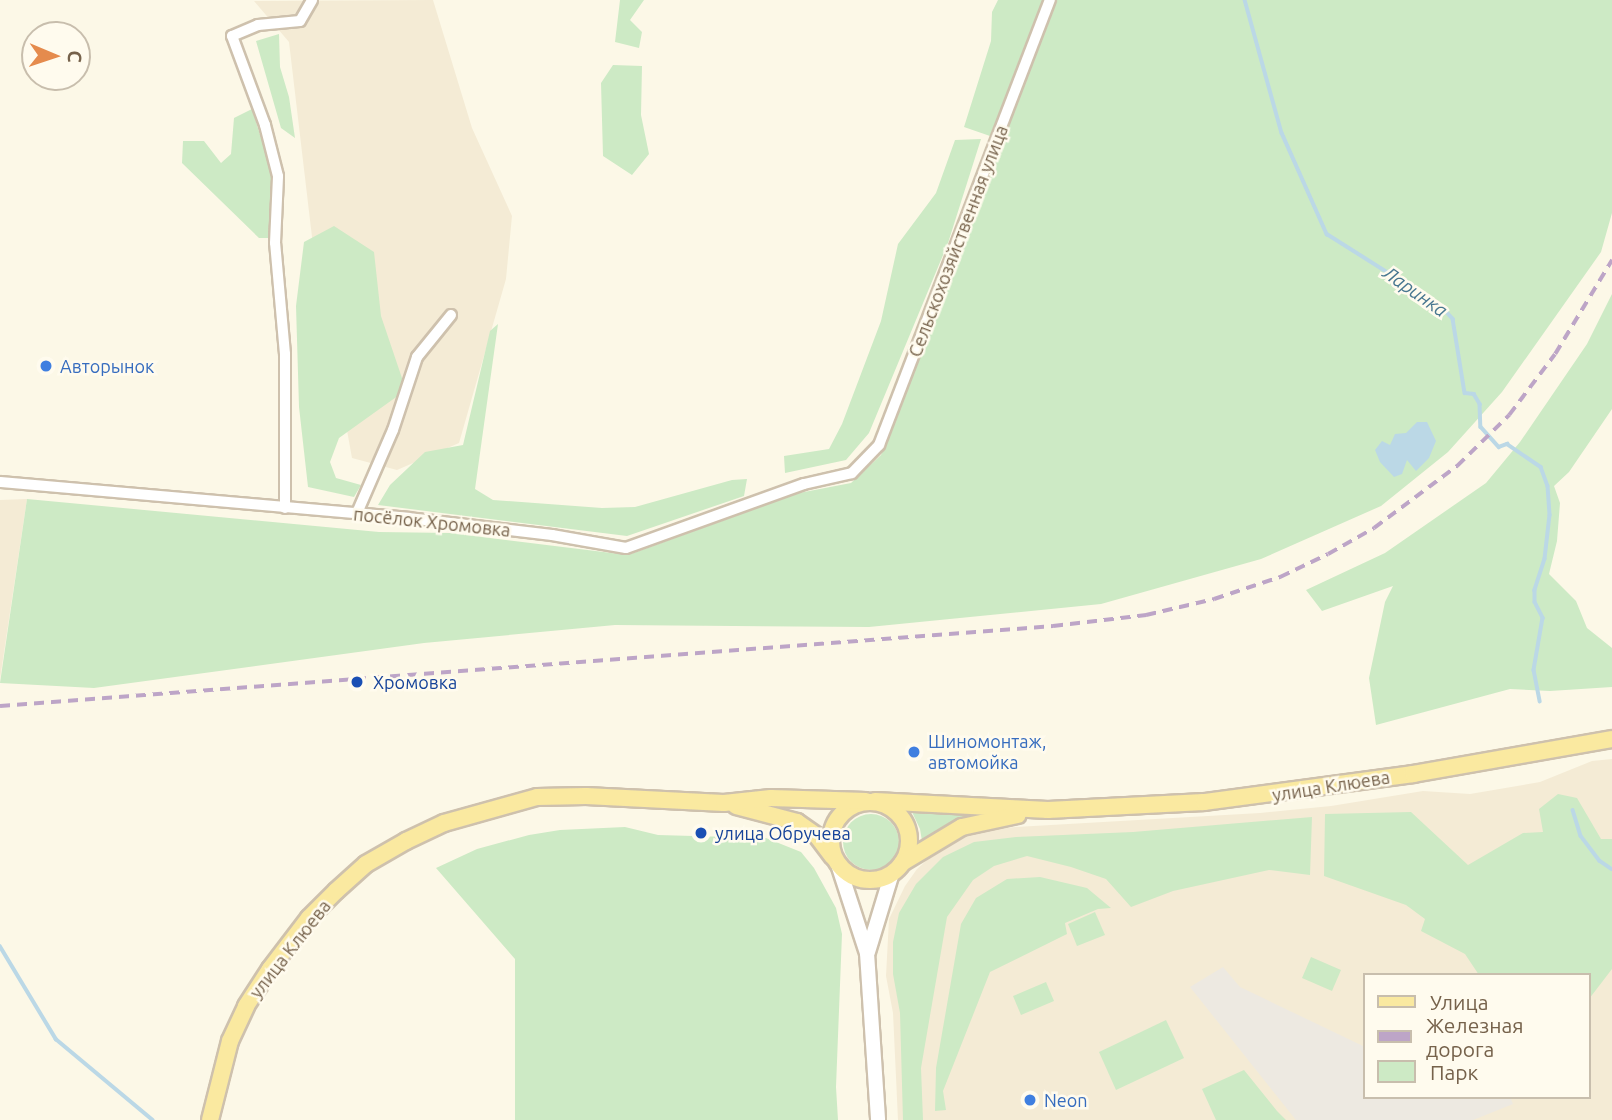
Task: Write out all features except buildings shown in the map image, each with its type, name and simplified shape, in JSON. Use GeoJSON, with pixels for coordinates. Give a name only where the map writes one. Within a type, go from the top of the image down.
{"type":"FeatureCollection","features":[{"type":"Feature","properties":{"kind":"main road","name":"улица Клюева"},"geometry":{"type":"LineString","coordinates":[[210,1120],[230,1041],[246,1006],[309,918],[366,863],[444,823],[537,797],[586,796],[724,803],[771,798],[1048,810],[1263,796],[1612,739]]}},
{"type":"Feature","properties":{"kind":"main road"},"geometry":{"type":"LineString","coordinates":[[870,801],[894,809],[906,825],[909,845],[897,868],[874,880],[864,880],[854,877],[838,864],[831,845],[834,825],[847,809],[870,801]]}},
{"type":"Feature","properties":{"kind":"main road","name":"улица Клюева"},"geometry":{"type":"LineString","coordinates":[[724,803],[797,822],[817,836],[838,864]]}},
{"type":"Feature","properties":{"kind":"main road","name":"улица Клюева"},"geometry":{"type":"LineString","coordinates":[[897,868],[962,827],[1048,810]]}},
{"type":"Feature","properties":{"kind":"street"},"geometry":{"type":"LineString","coordinates":[[285,508],[285,354],[275,243],[278,176],[265,125],[232,36],[258,25],[300,21],[312,0]]}},
{"type":"Feature","properties":{"kind":"street","name":"Сельскохозяйственная улица"},"geometry":{"type":"LineString","coordinates":[[852,473],[879,446],[1050,0]]}},
{"type":"Feature","properties":{"kind":"street"},"geometry":{"type":"LineString","coordinates":[[357,513],[393,430],[417,357],[451,315]]}},
{"type":"Feature","properties":{"kind":"street","name":"посёлок Хромовка"},"geometry":{"type":"LineString","coordinates":[[0,482],[357,513],[552,535],[626,548],[792,488],[852,473]]}},
{"type":"Feature","properties":{"kind":"street"},"geometry":{"type":"LineString","coordinates":[[838,864],[867,953],[878,1120]]}},
{"type":"Feature","properties":{"kind":"street"},"geometry":{"type":"LineString","coordinates":[[867,953],[897,868]]}},
{"type":"Feature","properties":{"kind":"shaded area"},"geometry":{"type":"Polygon","coordinates":[[[433,0],[472,128],[512,216],[506,279],[459,443],[397,470],[352,458],[312,237],[289,42],[254,1],[433,0]]]}},
{"type":"Feature","properties":{"kind":"shaded area"},"geometry":{"type":"Polygon","coordinates":[[[27,499],[0,679],[0,500],[27,499]]]}},
{"type":"Feature","properties":{"kind":"shaded area"},"geometry":{"type":"Polygon","coordinates":[[[1612,759],[1612,1120],[898,1120],[893,1013],[886,976],[889,919],[905,886],[917,869],[938,850],[982,831],[1015,827],[1260,813],[1331,806],[1423,791],[1470,794],[1540,782],[1592,761],[1612,759]]]}},
{"type":"Feature","properties":{"kind":"shaded area"},"geometry":{"type":"Polygon","coordinates":[[[1223,967],[1240,987],[1364,1047],[1364,1099],[1511,1099],[1513,1104],[1473,1120],[1296,1120],[1190,987],[1223,967]]]}},
{"type":"Feature","properties":{"kind":"green space"},"geometry":{"type":"Polygon","coordinates":[[[620,0],[644,0],[630,20],[642,32],[639,48],[615,42],[620,0]]]}},
{"type":"Feature","properties":{"kind":"green space"},"geometry":{"type":"Polygon","coordinates":[[[998,0],[1044,0],[990,136],[964,127],[991,41],[992,12],[998,0]]]}},
{"type":"Feature","properties":{"kind":"green space"},"geometry":{"type":"Polygon","coordinates":[[[1057,0],[1612,0],[1612,213],[1601,252],[1502,392],[1448,452],[1381,506],[1261,559],[1101,604],[869,627],[615,625],[424,643],[94,688],[0,683],[27,499],[379,532],[450,533],[628,555],[799,493],[851,483],[881,455],[1057,0]]]}},
{"type":"Feature","properties":{"kind":"green space"},"geometry":{"type":"Polygon","coordinates":[[[279,34],[280,67],[289,97],[295,138],[281,128],[256,41],[279,34]]]}},
{"type":"Feature","properties":{"kind":"green space"},"geometry":{"type":"Polygon","coordinates":[[[613,65],[642,66],[641,115],[649,154],[632,175],[603,156],[601,83],[613,65]]]}},
{"type":"Feature","properties":{"kind":"green space"},"geometry":{"type":"Polygon","coordinates":[[[252,109],[268,160],[274,191],[268,238],[259,238],[182,163],[183,141],[204,141],[221,163],[231,154],[234,118],[252,109]]]}},
{"type":"Feature","properties":{"kind":"green space"},"geometry":{"type":"Polygon","coordinates":[[[981,139],[948,243],[869,433],[846,460],[785,473],[784,456],[829,449],[842,424],[881,321],[898,244],[936,193],[955,140],[981,139]]]}},
{"type":"Feature","properties":{"kind":"green space"},"geometry":{"type":"Polygon","coordinates":[[[334,226],[374,252],[381,316],[406,390],[339,438],[330,462],[336,478],[361,485],[354,497],[308,487],[299,407],[296,306],[304,242],[334,226]]]}},
{"type":"Feature","properties":{"kind":"green space"},"geometry":{"type":"Polygon","coordinates":[[[1612,294],[1612,409],[1569,472],[1554,486],[1560,503],[1557,541],[1549,574],[1576,601],[1587,628],[1612,648],[1612,687],[1550,691],[1510,689],[1376,725],[1369,678],[1385,602],[1393,586],[1322,611],[1306,590],[1385,553],[1486,483],[1520,442],[1587,344],[1612,294]]]}},
{"type":"Feature","properties":{"kind":"green space"},"geometry":{"type":"Polygon","coordinates":[[[498,324],[475,489],[493,500],[602,508],[635,507],[732,480],[747,479],[744,496],[627,536],[378,505],[390,485],[425,452],[463,445],[490,331],[498,324]]]}},
{"type":"Feature","properties":{"kind":"green space"},"geometry":{"type":"Polygon","coordinates":[[[1558,794],[1577,798],[1601,839],[1612,839],[1612,969],[1591,996],[1591,973],[1478,973],[1465,954],[1421,931],[1425,919],[1406,905],[1324,876],[1325,814],[1411,812],[1468,865],[1523,833],[1543,832],[1539,809],[1558,794]]]}},
{"type":"Feature","properties":{"kind":"green space"},"geometry":{"type":"Polygon","coordinates":[[[912,812],[977,814],[947,824],[922,841],[912,812]]]}},
{"type":"Feature","properties":{"kind":"green space"},"geometry":{"type":"Polygon","coordinates":[[[871,814],[882,816],[891,822],[897,831],[897,853],[891,862],[882,868],[871,870],[860,868],[851,862],[845,853],[843,842],[845,831],[851,822],[860,816],[871,814]]]}},
{"type":"Feature","properties":{"kind":"green space"},"geometry":{"type":"Polygon","coordinates":[[[1312,817],[1310,875],[1269,870],[1173,891],[1131,907],[1106,879],[1027,856],[994,866],[973,880],[947,917],[921,1068],[923,1120],[903,1120],[900,1013],[893,974],[893,942],[899,913],[916,884],[943,857],[974,842],[1016,837],[1133,832],[1312,817]]]}},
{"type":"Feature","properties":{"kind":"green space"},"geometry":{"type":"Polygon","coordinates":[[[625,827],[658,835],[766,838],[801,852],[814,868],[836,908],[842,934],[836,1087],[838,1120],[515,1120],[515,959],[436,868],[477,849],[529,835],[560,830],[625,827]]]}},
{"type":"Feature","properties":{"kind":"green space"},"geometry":{"type":"Polygon","coordinates":[[[1040,877],[1087,888],[1111,908],[1098,909],[1065,923],[1067,934],[990,972],[943,1091],[946,1110],[935,1111],[936,1068],[961,924],[976,898],[1007,879],[1040,877]]]}},
{"type":"Feature","properties":{"kind":"green space"},"geometry":{"type":"Polygon","coordinates":[[[1095,912],[1105,935],[1077,946],[1068,924],[1095,912]]]}},
{"type":"Feature","properties":{"kind":"green space"},"geometry":{"type":"Polygon","coordinates":[[[1311,957],[1341,970],[1332,991],[1302,978],[1311,957]]]}},
{"type":"Feature","properties":{"kind":"green space"},"geometry":{"type":"Polygon","coordinates":[[[1046,982],[1054,1001],[1021,1015],[1013,996],[1046,982]]]}},
{"type":"Feature","properties":{"kind":"green space"},"geometry":{"type":"Polygon","coordinates":[[[1166,1020],[1184,1058],[1116,1090],[1099,1052],[1166,1020]]]}},
{"type":"Feature","properties":{"kind":"green space"},"geometry":{"type":"Polygon","coordinates":[[[1244,1070],[1286,1120],[1216,1120],[1202,1089],[1244,1070]]]}},
{"type":"Feature","properties":{"kind":"water"},"geometry":{"type":"Polygon","coordinates":[[[1417,422],[1427,422],[1436,441],[1429,458],[1416,471],[1407,460],[1402,474],[1394,477],[1380,462],[1375,450],[1382,441],[1390,445],[1395,434],[1406,433],[1417,422]]]}},
{"type":"Feature","properties":{"kind":"waterway","name":"Ларинка"},"geometry":{"type":"LineString","coordinates":[[1245,0],[1282,133],[1327,234],[1441,306],[1453,319],[1465,393],[1474,394],[1480,404],[1481,427],[1499,447],[1507,444],[1541,467],[1548,486],[1550,515],[1545,559],[1535,590],[1535,602],[1543,618],[1534,670],[1540,701]]}},
{"type":"Feature","properties":{"kind":"waterway","name":"Ларинка"},"geometry":{"type":"LineString","coordinates":[[1573,810],[1581,836],[1600,861],[1612,869]]}},
{"type":"Feature","properties":{"kind":"waterway","name":"Хромовка"},"geometry":{"type":"LineString","coordinates":[[0,946],[56,1039],[153,1120]]}},
{"type":"Feature","properties":{"kind":"railway"},"geometry":{"type":"LineString","coordinates":[[0,706],[1053,626],[1146,615],[1214,599],[1280,577],[1328,554],[1374,528],[1457,466],[1509,415],[1555,354],[1612,260]]}},
{"type":"Feature","properties":{"kind":"place","name":"Авторынок"},"geometry":{"type":"Point","coordinates":[46,366]}},
{"type":"Feature","properties":{"kind":"place","name":"Хромовка"},"geometry":{"type":"Point","coordinates":[357,682]}},
{"type":"Feature","properties":{"kind":"place","name":"Шиномонтаж, автомойка"},"geometry":{"type":"Point","coordinates":[914,752]}},
{"type":"Feature","properties":{"kind":"place","name":"улица Обручева"},"geometry":{"type":"Point","coordinates":[701,833]}},
{"type":"Feature","properties":{"kind":"place","name":"Neon"},"geometry":{"type":"Point","coordinates":[1030,1100]}}]}
